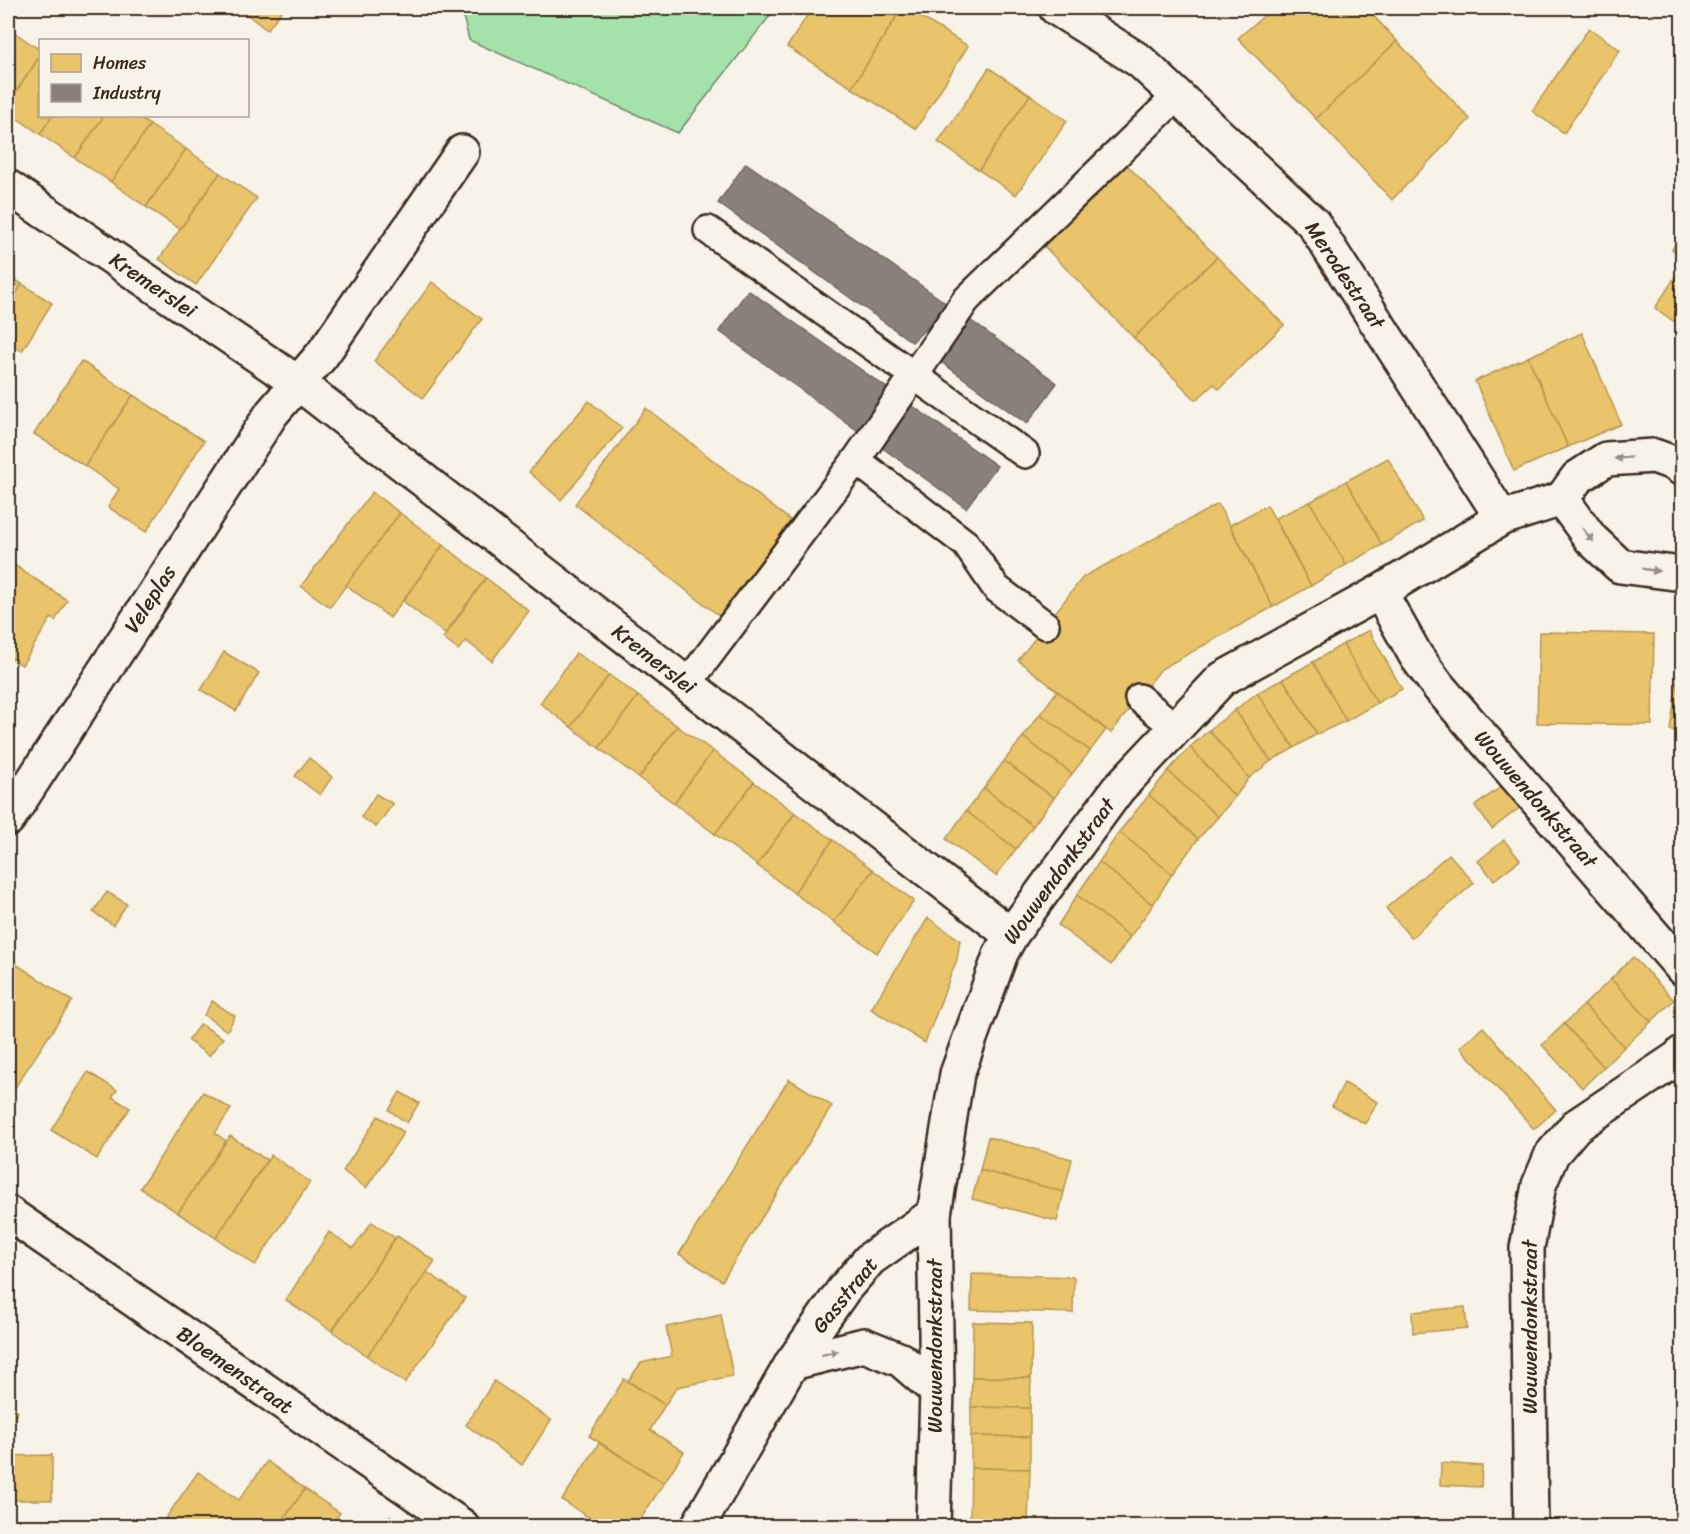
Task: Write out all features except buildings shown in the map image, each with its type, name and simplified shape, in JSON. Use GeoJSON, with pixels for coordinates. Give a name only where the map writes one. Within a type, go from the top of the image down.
{"type":"FeatureCollection","features":[{"type":"Feature","properties":{"kind":"street","name":"Merodestraat"},"geometry":{"type":"LineString","coordinates":[[1056,8],[1140,61],[1313,223],[1502,518]]}},
{"type":"Feature","properties":{"kind":"street"},"geometry":{"type":"LineString","coordinates":[[298,383],[322,355],[462,152]]}},
{"type":"Feature","properties":{"kind":"street","name":"Kremerslei"},"geometry":{"type":"LineString","coordinates":[[8,187],[298,383],[1011,935]]}},
{"type":"Feature","properties":{"kind":"street","name":"Veleplas"},"geometry":{"type":"LineString","coordinates":[[8,819],[272,413],[298,383]]}},
{"type":"Feature","properties":{"kind":"street"},"geometry":{"type":"LineString","coordinates":[[1681,465],[1654,456],[1606,459],[1578,478],[1562,499],[1591,539],[1620,566],[1683,574]]}},
{"type":"Feature","properties":{"kind":"street","name":"Wouwendonkstraat"},"geometry":{"type":"LineString","coordinates":[[933,1527],[937,1391],[934,1214],[957,1074],[1001,953],[1011,935],[1118,789],[1222,680],[1380,592],[1502,518],[1562,499]]}},
{"type":"Feature","properties":{"kind":"street","name":"Wouwendonkstraat"},"geometry":{"type":"LineString","coordinates":[[1380,592],[1416,656],[1438,686],[1683,968]]}},
{"type":"Feature","properties":{"kind":"street","name":"Wouwendonkstraat"},"geometry":{"type":"LineString","coordinates":[[1531,1527],[1527,1248],[1539,1185],[1552,1154],[1575,1126],[1679,1058],[1683,1053]]}},
{"type":"Feature","properties":{"kind":"street","name":"Bloemenstraat"},"geometry":{"type":"LineString","coordinates":[[8,1212],[462,1527]]}},
{"type":"Feature","properties":{"kind":"street","name":"Gasstraat"},"geometry":{"type":"LineString","coordinates":[[698,1527],[792,1363],[844,1289],[870,1259],[934,1214]]}},
{"type":"Feature","properties":{"kind":"street","name":"Gasstraat"},"geometry":{"type":"LineString","coordinates":[[792,1363],[864,1345],[901,1360],[937,1391]]}},
{"type":"Feature","properties":{"kind":"lane"},"geometry":{"type":"LineString","coordinates":[[687,684],[856,460],[966,300],[1177,96]]}},
{"type":"Feature","properties":{"kind":"lane"},"geometry":{"type":"LineString","coordinates":[[708,230],[1025,454]]}},
{"type":"Feature","properties":{"kind":"lane"},"geometry":{"type":"LineString","coordinates":[[856,460],[966,544],[996,588],[1046,626]]}},
{"type":"Feature","properties":{"kind":"lane"},"geometry":{"type":"LineString","coordinates":[[1139,698],[1176,728]]}},
{"type":"Feature","properties":{"kind":"green space"},"geometry":{"type":"Polygon","coordinates":[[[461,8],[776,8],[678,133],[469,40],[461,8]]]}}]}
